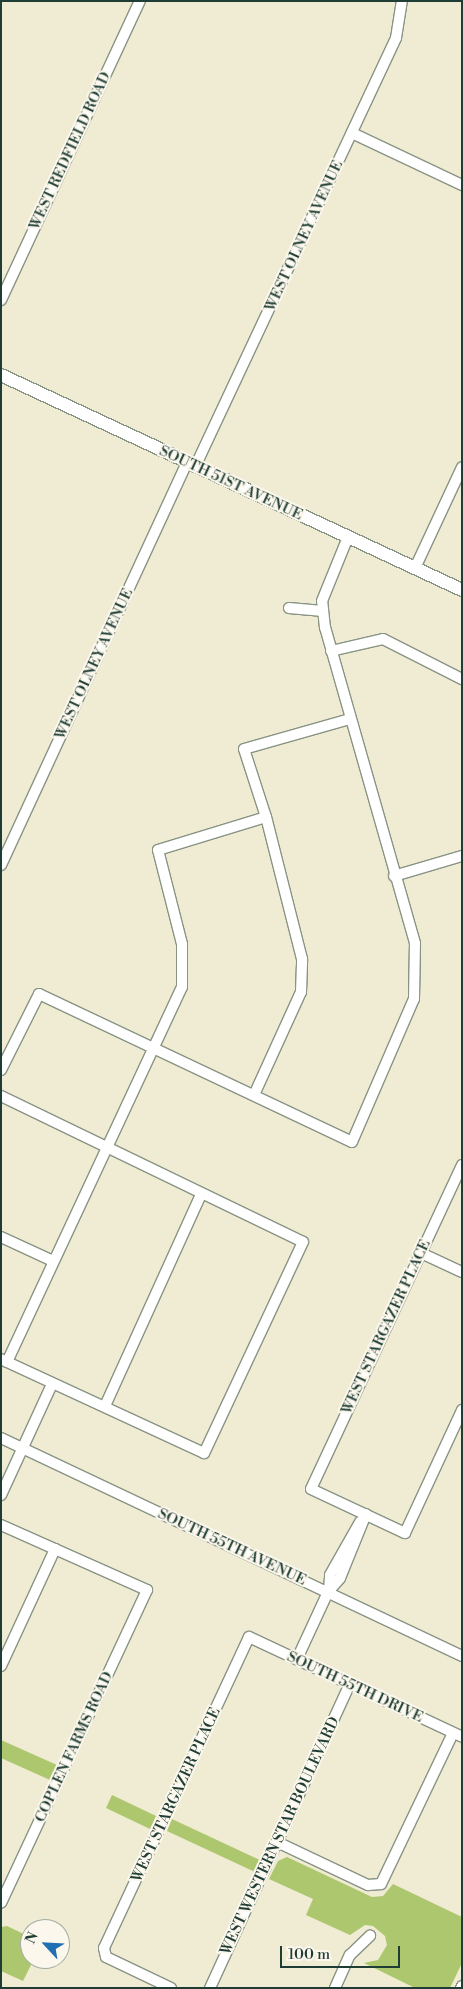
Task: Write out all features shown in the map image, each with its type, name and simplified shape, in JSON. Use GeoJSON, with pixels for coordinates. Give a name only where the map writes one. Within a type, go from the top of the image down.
{"type":"FeatureCollection","features":[{"type":"Feature","properties":{"kind":"main road","name":"SOUTH 51ST AVENUE"},"geometry":{"type":"LineString","coordinates":[[1,375],[462,590]]}},
{"type":"Feature","properties":{"kind":"street","name":"WEST REDFIELD ROAD"},"geometry":{"type":"LineString","coordinates":[[1,300],[140,1]]}},
{"type":"Feature","properties":{"kind":"street","name":"WEST OLNEY AVENUE"},"geometry":{"type":"LineString","coordinates":[[1,865],[191,465],[352,134],[396,38],[402,1]]}},
{"type":"Feature","properties":{"kind":"street"},"geometry":{"type":"LineString","coordinates":[[352,134],[462,185]]}},
{"type":"Feature","properties":{"kind":"street"},"geometry":{"type":"LineString","coordinates":[[415,568],[462,467]]}},
{"type":"Feature","properties":{"kind":"street"},"geometry":{"type":"LineString","coordinates":[[1,1070],[39,994],[352,1142],[414,999],[415,943],[394,876],[331,651],[323,611],[322,601],[327,585],[348,537]]}},
{"type":"Feature","properties":{"kind":"street"},"geometry":{"type":"LineString","coordinates":[[290,608],[323,611]]}},
{"type":"Feature","properties":{"kind":"street"},"geometry":{"type":"LineString","coordinates":[[331,651],[383,639],[462,680]]}},
{"type":"Feature","properties":{"kind":"street"},"geometry":{"type":"LineString","coordinates":[[254,1095],[301,992],[302,959],[266,818],[244,749],[350,719]]}},
{"type":"Feature","properties":{"kind":"street"},"geometry":{"type":"LineString","coordinates":[[1,1096],[107,1148],[201,1194],[303,1242],[204,1453],[105,1406],[52,1384],[4,1360],[107,1148],[182,987],[182,944],[158,850],[266,818]]}},
{"type":"Feature","properties":{"kind":"street"},"geometry":{"type":"LineString","coordinates":[[394,876],[462,856]]}},
{"type":"Feature","properties":{"kind":"street","name":"WEST STARGAZER PLACE"},"geometry":{"type":"LineString","coordinates":[[366,1514],[311,1489],[462,1165]]}},
{"type":"Feature","properties":{"kind":"street"},"geometry":{"type":"LineString","coordinates":[[105,1406],[201,1194]]}},
{"type":"Feature","properties":{"kind":"street"},"geometry":{"type":"LineString","coordinates":[[1,1237],[53,1261]]}},
{"type":"Feature","properties":{"kind":"street"},"geometry":{"type":"LineString","coordinates":[[421,1253],[462,1272]]}},
{"type":"Feature","properties":{"kind":"street"},"geometry":{"type":"LineString","coordinates":[[1,1495],[52,1384]]}},
{"type":"Feature","properties":{"kind":"street"},"geometry":{"type":"LineString","coordinates":[[297,1659],[328,1592],[330,1575],[350,1536],[366,1514],[405,1534],[462,1410]]}},
{"type":"Feature","properties":{"kind":"street","name":"SOUTH 55TH AVENUE"},"geometry":{"type":"LineString","coordinates":[[1,1438],[462,1656]]}},
{"type":"Feature","properties":{"kind":"street"},"geometry":{"type":"LineString","coordinates":[[1,1525],[55,1549],[1,1666]]}},
{"type":"Feature","properties":{"kind":"street","name":"COPLEN FARMS ROAD"},"geometry":{"type":"LineString","coordinates":[[1,1903],[147,1590],[55,1549]]}},
{"type":"Feature","properties":{"kind":"street","name":"WEST STARGAZER PLACE"},"geometry":{"type":"LineString","coordinates":[[171,1988],[104,1954],[249,1637]]}},
{"type":"Feature","properties":{"kind":"street","name":"SOUTH 55TH DRIVE"},"geometry":{"type":"LineString","coordinates":[[249,1637],[458,1735]]}},
{"type":"Feature","properties":{"kind":"street","name":"WEST WESTERN STAR BOULEVARD"},"geometry":{"type":"LineString","coordinates":[[210,1988],[350,1684]]}},
{"type":"Feature","properties":{"kind":"street"},"geometry":{"type":"LineString","coordinates":[[277,1842],[368,1885],[377,1886],[385,1879],[458,1735]]}},
{"type":"Feature","properties":{"kind":"street"},"geometry":{"type":"LineString","coordinates":[[335,1988],[350,1955],[370,1936]]}},
{"type":"Feature","properties":{"kind":"green space"},"geometry":{"type":"Polygon","coordinates":[[[1,1740],[57,1765],[50,1780],[1,1758],[1,1740]]]}},
{"type":"Feature","properties":{"kind":"green space"},"geometry":{"type":"Polygon","coordinates":[[[112,1795],[156,1816],[150,1829],[106,1808],[112,1795]]]}},
{"type":"Feature","properties":{"kind":"green space"},"geometry":{"type":"Polygon","coordinates":[[[172,1819],[260,1860],[255,1872],[167,1831],[172,1819]]]}},
{"type":"Feature","properties":{"kind":"green space"},"geometry":{"type":"Polygon","coordinates":[[[287,1857],[372,1897],[383,1896],[393,1884],[462,1917],[462,1963],[450,1988],[415,1988],[364,1963],[378,1960],[387,1945],[385,1936],[373,1926],[365,1925],[350,1935],[306,1915],[313,1899],[269,1879],[278,1861],[287,1857]]]}},
{"type":"Feature","properties":{"kind":"green space"},"geometry":{"type":"Polygon","coordinates":[[[7,1926],[20,1932],[20,1969],[29,1969],[23,1981],[1,1971],[1,1927],[7,1926]]]}}]}
